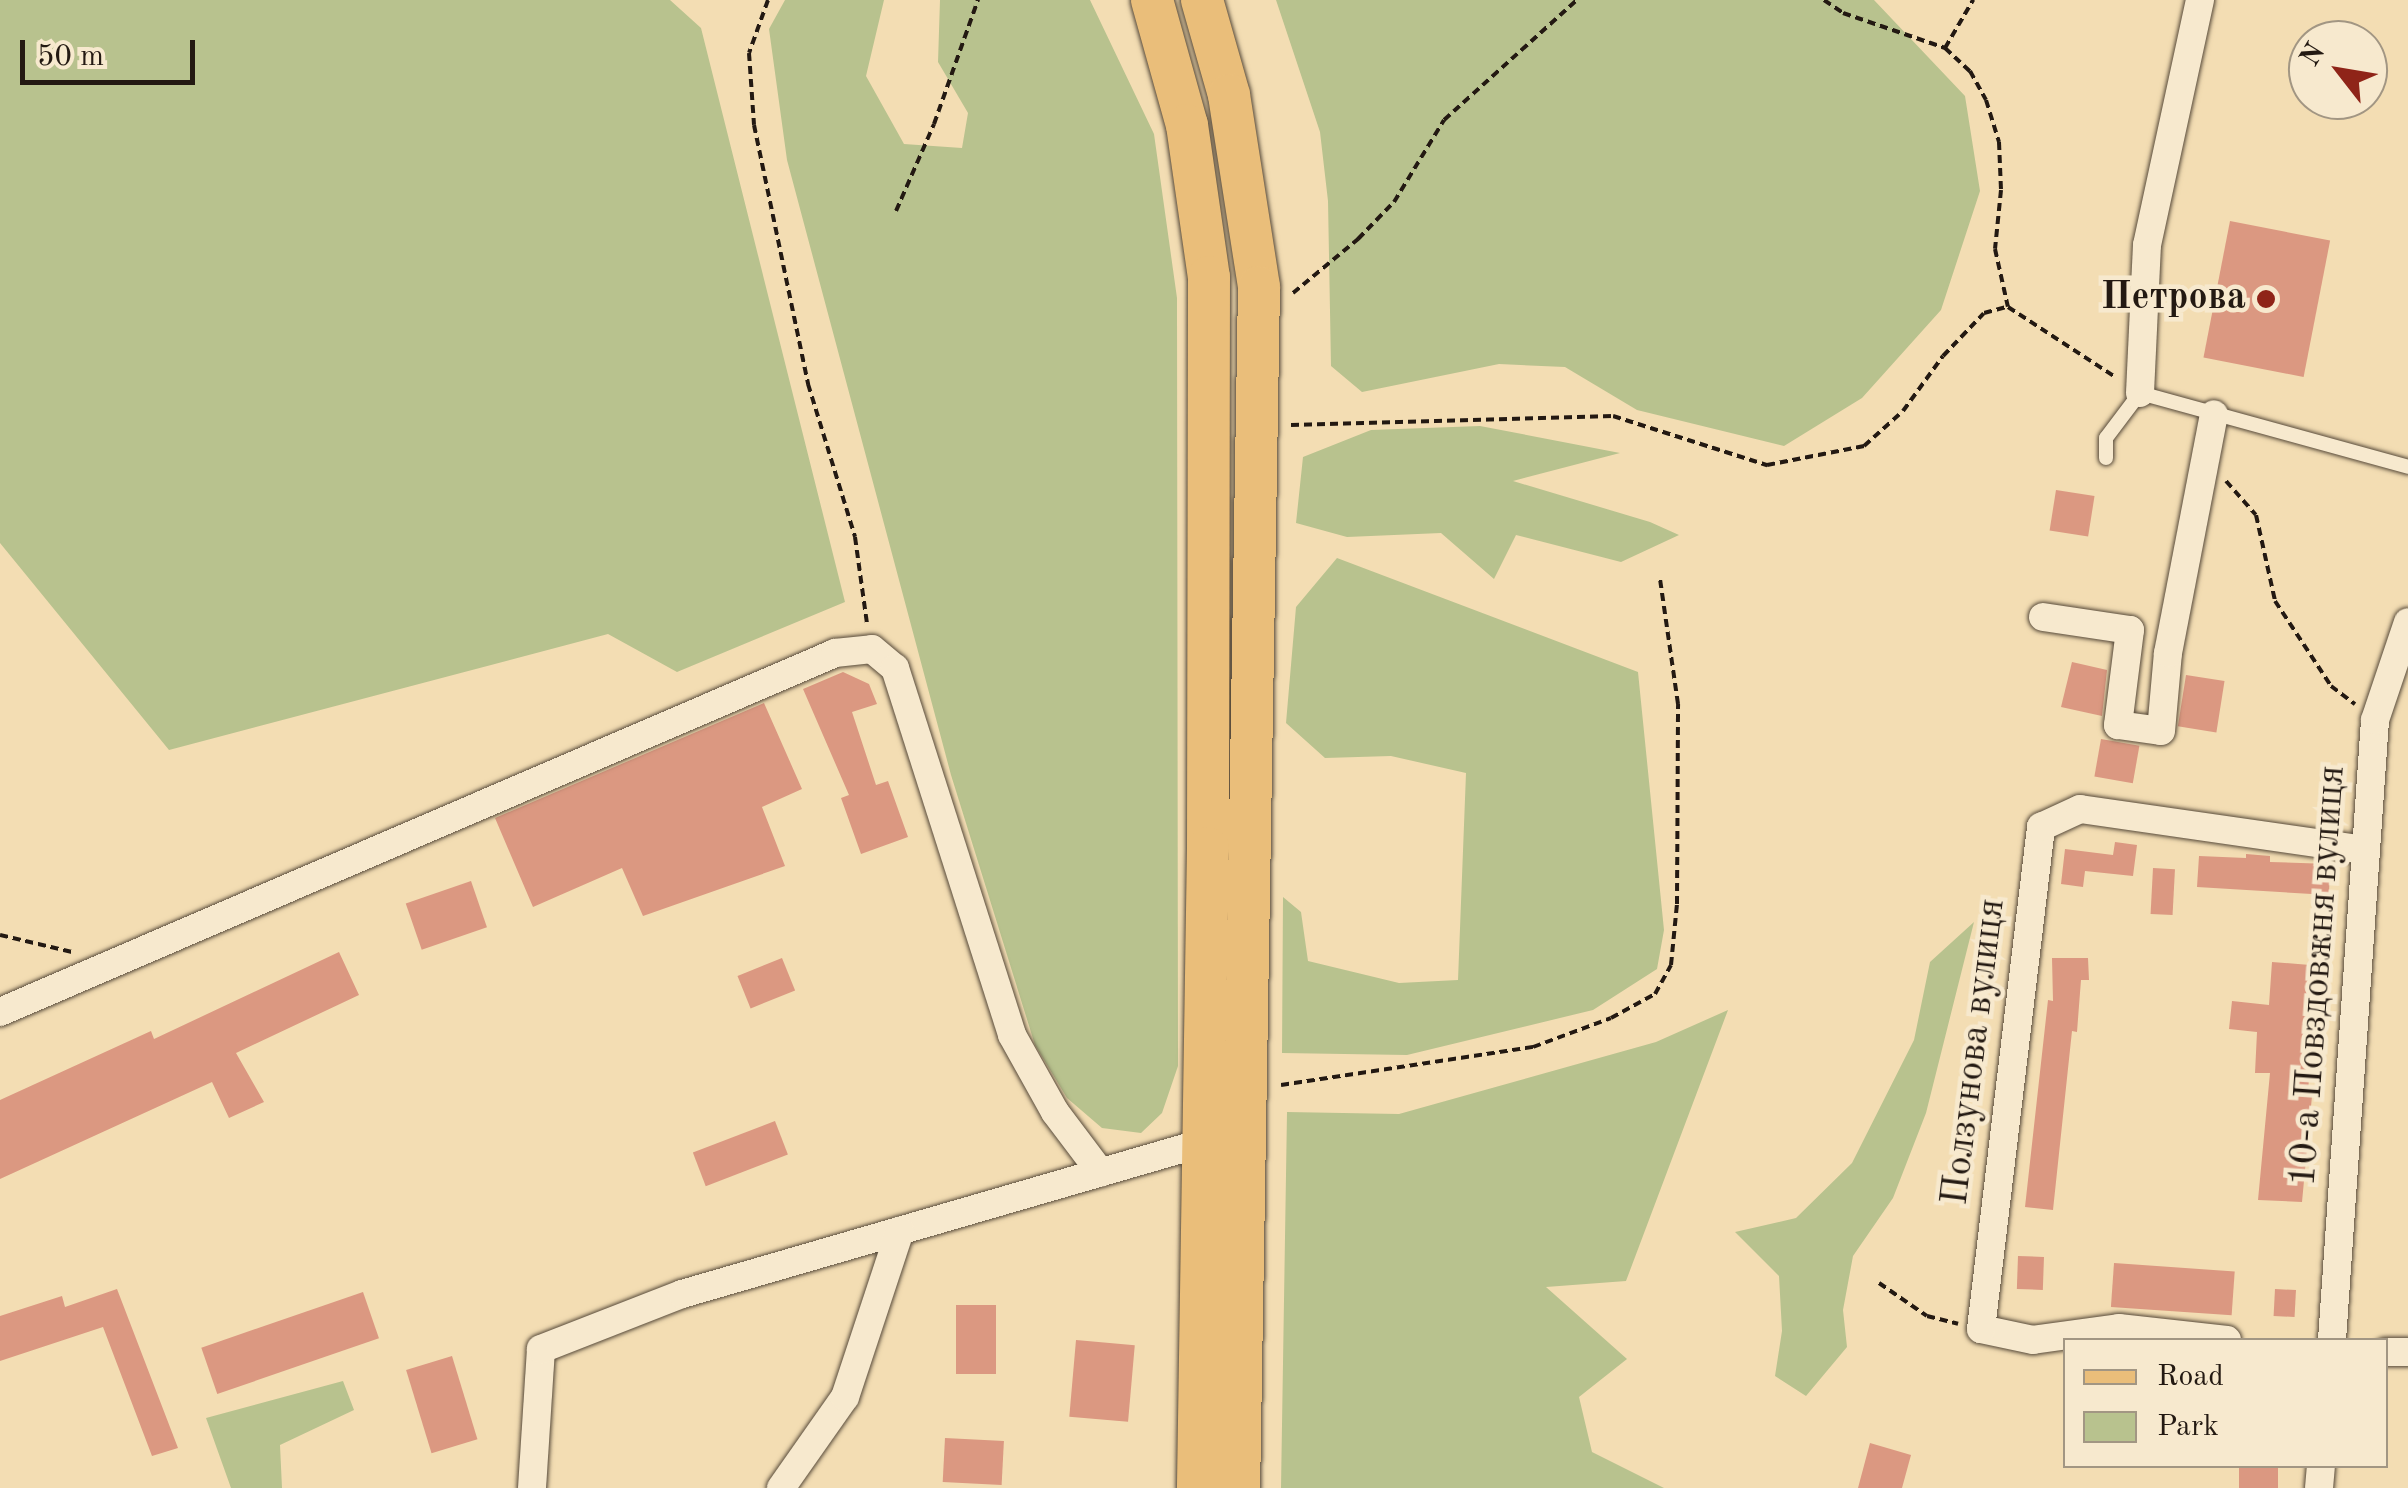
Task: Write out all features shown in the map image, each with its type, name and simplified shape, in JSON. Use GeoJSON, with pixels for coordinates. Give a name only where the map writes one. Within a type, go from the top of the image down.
{"type":"FeatureCollection","features":[{"type":"Feature","properties":{"kind":"main road"},"geometry":{"type":"LineString","coordinates":[[1152,0],[1187,126],[1209,277],[1198,1488]]}},
{"type":"Feature","properties":{"kind":"main road"},"geometry":{"type":"LineString","coordinates":[[1202,0],[1229,95],[1259,287],[1239,1488]]}},
{"type":"Feature","properties":{"kind":"street"},"geometry":{"type":"LineString","coordinates":[[2140,393],[2147,245],[2200,0]]}},
{"type":"Feature","properties":{"kind":"street"},"geometry":{"type":"LineString","coordinates":[[2043,617],[2130,630],[2118,726],[2160,731],[2168,653],[2214,414]]}},
{"type":"Feature","properties":{"kind":"street","name":"10-а Повздовжня вулиця"},"geometry":{"type":"LineString","coordinates":[[2332,1338],[2374,720],[2397,693],[2408,622]]}},
{"type":"Feature","properties":{"kind":"street"},"geometry":{"type":"LineString","coordinates":[[0,1012],[835,654],[872,648],[896,668],[1012,1036],[1055,1112],[1101,1173]]}},
{"type":"Feature","properties":{"kind":"street","name":"Ползунова вулиця"},"geometry":{"type":"LineString","coordinates":[[1981,1329],[2041,827],[2080,810],[2364,850]]}},
{"type":"Feature","properties":{"kind":"street"},"geometry":{"type":"LineString","coordinates":[[532,1488],[541,1350],[682,1294],[1202,1143]]}},
{"type":"Feature","properties":{"kind":"street"},"geometry":{"type":"LineString","coordinates":[[781,1488],[845,1396],[900,1231]]}},
{"type":"Feature","properties":{"kind":"street"},"geometry":{"type":"LineString","coordinates":[[1981,1329],[2034,1340],[2119,1328],[2209,1338]]}},
{"type":"Feature","properties":{"kind":"lane"},"geometry":{"type":"LineString","coordinates":[[2106,458],[2106,438],[2140,393],[2408,468]]}},
{"type":"Feature","properties":{"kind":"path"},"geometry":{"type":"LineString","coordinates":[[768,0],[749,53],[754,125],[808,384],[855,537],[872,648]]}},
{"type":"Feature","properties":{"kind":"path"},"geometry":{"type":"LineString","coordinates":[[896,211],[934,124],[978,0]]}},
{"type":"Feature","properties":{"kind":"path"},"geometry":{"type":"LineString","coordinates":[[1259,321],[1358,239],[1394,202],[1444,120],[1577,0]]}},
{"type":"Feature","properties":{"kind":"path"},"geometry":{"type":"LineString","coordinates":[[1824,0],[1843,12],[1945,48],[1970,71],[1986,100],[1999,142],[2001,190],[1994,249],[2008,307],[2140,393]]}},
{"type":"Feature","properties":{"kind":"path"},"geometry":{"type":"LineString","coordinates":[[1945,48],[1973,0]]}},
{"type":"Feature","properties":{"kind":"path"},"geometry":{"type":"LineString","coordinates":[[1257,426],[1613,416],[1767,465],[1864,446],[1903,411],[1943,356],[1984,313],[2008,307]]}},
{"type":"Feature","properties":{"kind":"path"},"geometry":{"type":"LineString","coordinates":[[2216,470],[2256,515],[2275,601],[2331,686],[2374,720]]}},
{"type":"Feature","properties":{"kind":"path"},"geometry":{"type":"LineString","coordinates":[[1246,1090],[1534,1047],[1612,1018],[1655,994],[1671,965],[1677,904],[1678,704],[1660,578]]}},
{"type":"Feature","properties":{"kind":"path"},"geometry":{"type":"LineString","coordinates":[[0,936],[116,963]]}},
{"type":"Feature","properties":{"kind":"path"},"geometry":{"type":"LineString","coordinates":[[1879,1283],[1927,1316],[1981,1329]]}},
{"type":"Feature","properties":{"kind":"green space"},"geometry":{"type":"Polygon","coordinates":[[[0,0],[670,0],[701,28],[845,602],[677,672],[608,634],[169,750],[0,543],[0,0]]]}},
{"type":"Feature","properties":{"kind":"green space"},"geometry":{"type":"Polygon","coordinates":[[[785,0],[884,0],[866,76],[904,144],[962,148],[968,113],[938,62],[940,0],[1090,0],[1154,134],[1177,298],[1178,1066],[1162,1113],[1141,1133],[1102,1128],[1067,1098],[1035,1045],[951,775],[787,160],[769,29],[785,0]]]}},
{"type":"Feature","properties":{"kind":"green space"},"geometry":{"type":"Polygon","coordinates":[[[1276,0],[1874,0],[1965,96],[1980,191],[1941,310],[1862,398],[1784,446],[1637,410],[1565,367],[1499,364],[1362,392],[1331,366],[1328,201],[1320,132],[1276,0]]]}},
{"type":"Feature","properties":{"kind":"green space"},"geometry":{"type":"Polygon","coordinates":[[[1480,426],[1620,453],[1513,481],[1650,522],[1679,535],[1621,562],[1516,535],[1494,579],[1441,533],[1347,537],[1296,523],[1303,457],[1371,430],[1480,426]]]}},
{"type":"Feature","properties":{"kind":"green space"},"geometry":{"type":"Polygon","coordinates":[[[1337,558],[1638,672],[1664,930],[1657,969],[1593,1010],[1407,1055],[1282,1053],[1283,897],[1301,912],[1308,961],[1399,983],[1458,980],[1466,773],[1391,756],[1325,758],[1286,723],[1296,607],[1337,558]]]}},
{"type":"Feature","properties":{"kind":"green space"},"geometry":{"type":"Polygon","coordinates":[[[1974,922],[1926,1113],[1893,1198],[1853,1256],[1843,1310],[1847,1347],[1806,1396],[1775,1376],[1782,1331],[1779,1276],[1735,1232],[1796,1218],[1852,1163],[1914,1040],[1930,962],[1974,922]]]}},
{"type":"Feature","properties":{"kind":"green space"},"geometry":{"type":"Polygon","coordinates":[[[1728,1010],[1626,1281],[1546,1287],[1627,1359],[1579,1397],[1592,1452],[1664,1488],[1281,1488],[1287,1112],[1399,1114],[1656,1042],[1728,1010]]]}},
{"type":"Feature","properties":{"kind":"green space"},"geometry":{"type":"Polygon","coordinates":[[[343,1381],[354,1410],[280,1445],[282,1488],[231,1488],[206,1418],[343,1381]]]}},
{"type":"Feature","properties":{"kind":"building","name":"Петрова"},"geometry":{"type":"Polygon","coordinates":[[[2230,221],[2330,240],[2304,377],[2203,357],[2230,221]]]}},
{"type":"Feature","properties":{"kind":"building"},"geometry":{"type":"Polygon","coordinates":[[[2056,490],[2095,496],[2088,537],[2050,530],[2056,490]]]}},
{"type":"Feature","properties":{"kind":"building"},"geometry":{"type":"Polygon","coordinates":[[[2072,662],[2107,670],[2102,716],[2061,707],[2072,662]]]}},
{"type":"Feature","properties":{"kind":"building"},"geometry":{"type":"Polygon","coordinates":[[[843,672],[869,684],[877,704],[852,712],[876,785],[888,781],[908,837],[861,854],[841,798],[849,795],[803,689],[843,672]]]}},
{"type":"Feature","properties":{"kind":"building"},"geometry":{"type":"Polygon","coordinates":[[[2186,675],[2225,681],[2216,732],[2178,726],[2186,675]]]}},
{"type":"Feature","properties":{"kind":"building"},"geometry":{"type":"Polygon","coordinates":[[[764,703],[802,789],[762,807],[785,866],[643,916],[622,868],[533,907],[495,818],[764,703]]]}},
{"type":"Feature","properties":{"kind":"building"},"geometry":{"type":"Polygon","coordinates":[[[2101,739],[2139,746],[2133,783],[2094,776],[2101,739]]]}},
{"type":"Feature","properties":{"kind":"building"},"geometry":{"type":"Polygon","coordinates":[[[2115,842],[2137,845],[2133,876],[2085,871],[2083,887],[2061,884],[2065,849],[2113,855],[2115,842]]]}},
{"type":"Feature","properties":{"kind":"building"},"geometry":{"type":"Polygon","coordinates":[[[2246,854],[2270,856],[2270,862],[2330,864],[2329,895],[2197,887],[2199,856],[2246,858],[2246,854]]]}},
{"type":"Feature","properties":{"kind":"building"},"geometry":{"type":"Polygon","coordinates":[[[2153,868],[2175,869],[2173,915],[2151,914],[2153,868]]]}},
{"type":"Feature","properties":{"kind":"building"},"geometry":{"type":"Polygon","coordinates":[[[471,881],[487,927],[422,950],[406,903],[471,881]]]}},
{"type":"Feature","properties":{"kind":"building"},"geometry":{"type":"Polygon","coordinates":[[[339,952],[359,995],[236,1053],[264,1102],[229,1118],[212,1082],[0,1179],[0,1100],[151,1031],[154,1039],[339,952]]]}},
{"type":"Feature","properties":{"kind":"building"},"geometry":{"type":"Polygon","coordinates":[[[782,958],[795,990],[751,1008],[737,976],[782,958]]]}},
{"type":"Feature","properties":{"kind":"building"},"geometry":{"type":"Polygon","coordinates":[[[2052,958],[2088,958],[2089,980],[2081,980],[2077,1032],[2072,1031],[2053,1210],[2025,1207],[2048,1000],[2053,1001],[2052,958]]]}},
{"type":"Feature","properties":{"kind":"building"},"geometry":{"type":"Polygon","coordinates":[[[2272,962],[2322,966],[2316,1038],[2311,1038],[2308,1095],[2312,1096],[2302,1202],[2258,1200],[2270,1073],[2255,1073],[2257,1032],[2229,1029],[2232,1001],[2269,1005],[2272,962]]]}},
{"type":"Feature","properties":{"kind":"building"},"geometry":{"type":"Polygon","coordinates":[[[775,1121],[788,1155],[706,1186],[693,1153],[775,1121]]]}},
{"type":"Feature","properties":{"kind":"building"},"geometry":{"type":"Polygon","coordinates":[[[2018,1256],[2044,1257],[2043,1290],[2017,1289],[2018,1256]]]}},
{"type":"Feature","properties":{"kind":"building"},"geometry":{"type":"Polygon","coordinates":[[[2114,1263],[2235,1271],[2232,1315],[2111,1307],[2114,1263]]]}},
{"type":"Feature","properties":{"kind":"building"},"geometry":{"type":"Polygon","coordinates":[[[117,1289],[178,1448],[152,1456],[103,1327],[0,1361],[0,1316],[62,1296],[65,1307],[117,1289]]]}},
{"type":"Feature","properties":{"kind":"building"},"geometry":{"type":"Polygon","coordinates":[[[2275,1289],[2296,1290],[2295,1317],[2274,1316],[2275,1289]]]}},
{"type":"Feature","properties":{"kind":"building"},"geometry":{"type":"Polygon","coordinates":[[[363,1292],[379,1338],[217,1394],[201,1348],[363,1292]]]}},
{"type":"Feature","properties":{"kind":"building"},"geometry":{"type":"Polygon","coordinates":[[[956,1305],[996,1305],[996,1374],[956,1374],[956,1305]]]}},
{"type":"Feature","properties":{"kind":"building"},"geometry":{"type":"Polygon","coordinates":[[[1076,1340],[1135,1345],[1128,1422],[1069,1417],[1076,1340]]]}},
{"type":"Feature","properties":{"kind":"building"},"geometry":{"type":"Polygon","coordinates":[[[452,1356],[477,1439],[432,1453],[406,1370],[452,1356]]]}},
{"type":"Feature","properties":{"kind":"building"},"geometry":{"type":"Polygon","coordinates":[[[945,1438],[1004,1441],[1002,1485],[943,1482],[945,1438]]]}},
{"type":"Feature","properties":{"kind":"building"},"geometry":{"type":"Polygon","coordinates":[[[1870,1443],[1911,1455],[1902,1488],[1858,1488],[1870,1443]]]}},
{"type":"Feature","properties":{"kind":"building"},"geometry":{"type":"Polygon","coordinates":[[[2239,1468],[2278,1468],[2278,1488],[2239,1488],[2239,1468]]]}},
{"type":"Feature","properties":{"kind":"place","name":"Петрова"},"geometry":{"type":"Point","coordinates":[2266,299]}}]}
